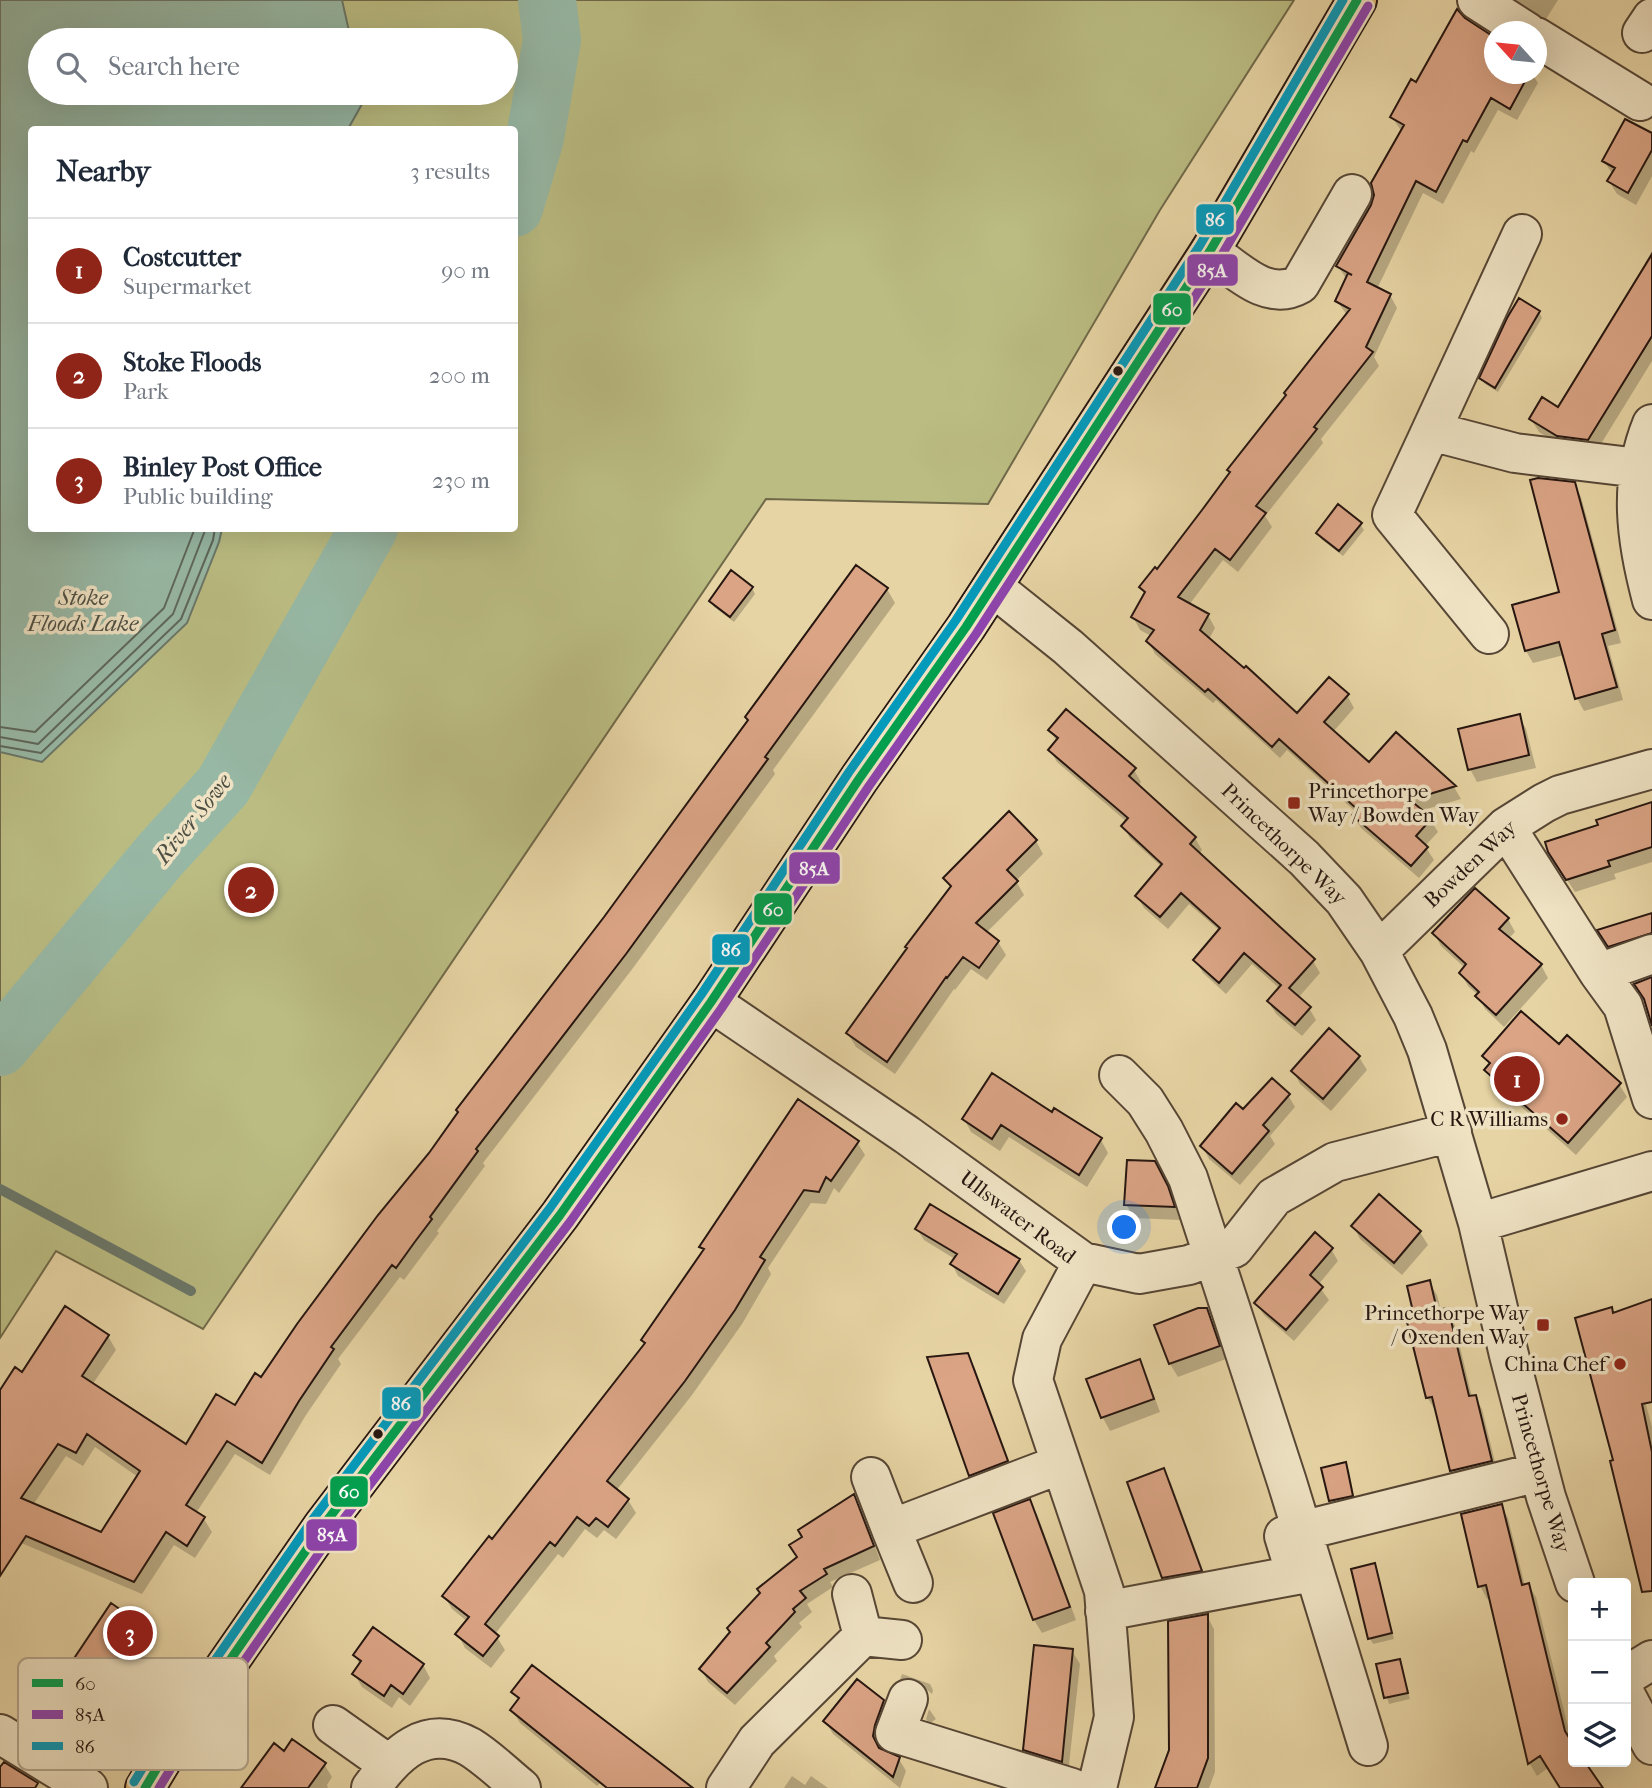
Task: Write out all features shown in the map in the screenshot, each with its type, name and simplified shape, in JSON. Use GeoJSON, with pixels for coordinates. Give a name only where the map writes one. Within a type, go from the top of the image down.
{"type":"FeatureCollection","features":[{"type":"Feature","properties":{"kind":"main road"},"geometry":{"type":"LineString","coordinates":[[231,1658],[323,1526],[561,1215],[993,587],[1210,251],[1357,0]]}},
{"type":"Feature","properties":{"kind":"main road"},"geometry":{"type":"LineString","coordinates":[[145,1788],[156,1770]]}},
{"type":"Feature","properties":{"kind":"street"},"geometry":{"type":"LineString","coordinates":[[1476,0],[1509,21]]}},
{"type":"Feature","properties":{"kind":"street"},"geometry":{"type":"LineString","coordinates":[[1547,44],[1640,101]]}},
{"type":"Feature","properties":{"kind":"street"},"geometry":{"type":"LineString","coordinates":[[1210,251],[1265,289],[1290,289],[1300,284],[1352,194]]}},
{"type":"Feature","properties":{"kind":"street"},"geometry":{"type":"LineString","coordinates":[[1489,634],[1392,515],[1522,234]]}},
{"type":"Feature","properties":{"kind":"street"},"geometry":{"type":"LineString","coordinates":[[1652,424],[1643,472],[1637,531],[1652,600]]}},
{"type":"Feature","properties":{"kind":"street"},"geometry":{"type":"LineString","coordinates":[[1431,431],[1515,453],[1643,472]]}},
{"type":"Feature","properties":{"kind":"street","name":"Princethorpe Way"},"geometry":{"type":"LineString","coordinates":[[993,587],[1068,647],[1304,858],[1350,908],[1379,951],[1413,1016],[1427,1050],[1478,1223],[1539,1472],[1573,1578]]}},
{"type":"Feature","properties":{"kind":"street","name":"Bowden Way"},"geometry":{"type":"LineString","coordinates":[[1379,951],[1506,827],[1560,795],[1652,769]]}},
{"type":"Feature","properties":{"kind":"street"},"geometry":{"type":"LineString","coordinates":[[1506,827],[1623,1006],[1652,1099]]}},
{"type":"Feature","properties":{"kind":"street"},"geometry":{"type":"LineString","coordinates":[[1599,973],[1652,954]]}},
{"type":"Feature","properties":{"kind":"street","name":"Ullswater Road"},"geometry":{"type":"LineString","coordinates":[[710,1002],[907,1135],[1083,1262],[1042,1339],[1033,1380],[1104,1591],[1114,1717],[1097,1788]]}},
{"type":"Feature","properties":{"kind":"street"},"geometry":{"type":"LineString","coordinates":[[1119,1075],[1145,1101],[1188,1178],[1368,1745]]}},
{"type":"Feature","properties":{"kind":"street"},"geometry":{"type":"LineString","coordinates":[[1083,1262],[1139,1274],[1189,1265],[1234,1248],[1274,1197],[1335,1162],[1452,1132]]}},
{"type":"Feature","properties":{"kind":"street"},"geometry":{"type":"LineString","coordinates":[[1478,1223],[1652,1171]]}},
{"type":"Feature","properties":{"kind":"street"},"geometry":{"type":"LineString","coordinates":[[891,1529],[1060,1464]]}},
{"type":"Feature","properties":{"kind":"street"},"geometry":{"type":"LineString","coordinates":[[1301,1531],[1539,1472]]}},
{"type":"Feature","properties":{"kind":"street"},"geometry":{"type":"LineString","coordinates":[[871,1477],[913,1583]]}},
{"type":"Feature","properties":{"kind":"street"},"geometry":{"type":"LineString","coordinates":[[1105,1611],[1296,1575],[1268,1486]]}},
{"type":"Feature","properties":{"kind":"street"},"geometry":{"type":"LineString","coordinates":[[852,1594],[863,1636]]}},
{"type":"Feature","properties":{"kind":"street"},"geometry":{"type":"LineString","coordinates":[[863,1636],[902,1640]]}},
{"type":"Feature","properties":{"kind":"street"},"geometry":{"type":"LineString","coordinates":[[726,1788],[757,1741],[863,1636]]}},
{"type":"Feature","properties":{"kind":"street"},"geometry":{"type":"LineString","coordinates":[[1631,1673],[1652,1660]]}},
{"type":"Feature","properties":{"kind":"street"},"geometry":{"type":"LineString","coordinates":[[1630,1704],[1652,1745]]}},
{"type":"Feature","properties":{"kind":"street"},"geometry":{"type":"LineString","coordinates":[[334,1725],[380,1776],[414,1744],[437,1737],[471,1748],[522,1788]]}},
{"type":"Feature","properties":{"kind":"street"},"geometry":{"type":"LineString","coordinates":[[897,1728],[1072,1788]]}},
{"type":"Feature","properties":{"kind":"street"},"geometry":{"type":"LineString","coordinates":[[0,1734],[18,1745]]}},
{"type":"Feature","properties":{"kind":"street"},"geometry":{"type":"LineString","coordinates":[[59,1770],[88,1788]]}},
{"type":"Feature","properties":{"kind":"green space"},"geometry":{"type":"Polygon","coordinates":[[[0,0],[1294,0],[1160,210],[988,504],[766,499],[203,1329],[56,1251],[0,1338],[0,0]]]}},
{"type":"Feature","properties":{"kind":"water","name":"Stoke Floods Lake"},"geometry":{"type":"Polygon","coordinates":[[[0,0],[342,0],[348,28],[28,28],[28,105],[361,105],[350,126],[28,126],[28,532],[221,532],[187,623],[42,762],[0,752],[0,0]]]}},
{"type":"Feature","properties":{"kind":"building"},"geometry":{"type":"Polygon","coordinates":[[[1457,9],[1484,30],[1484,84],[1524,84],[1510,109],[1491,98],[1467,142],[1463,140],[1436,192],[1416,181],[1367,282],[1391,294],[1366,347],[1373,352],[1256,506],[1266,513],[1230,560],[1215,549],[1178,597],[1209,614],[1200,630],[1244,668],[1246,666],[1297,713],[1329,677],[1349,694],[1324,722],[1369,762],[1396,732],[1456,786],[1410,800],[1432,818],[1416,836],[1428,847],[1411,866],[1352,815],[1357,809],[1279,739],[1272,747],[1208,689],[1205,692],[1146,641],[1154,630],[1131,617],[1145,592],[1139,587],[1155,567],[1157,569],[1202,510],[1230,472],[1227,470],[1350,309],[1335,301],[1348,273],[1352,275],[1336,266],[1371,205],[1374,195],[1371,183],[1404,125],[1390,117],[1411,79],[1416,82],[1457,9]]]}},
{"type":"Feature","properties":{"kind":"building"},"geometry":{"type":"Polygon","coordinates":[[[1625,119],[1652,133],[1652,150],[1628,193],[1607,181],[1615,168],[1602,161],[1625,119]]]}},
{"type":"Feature","properties":{"kind":"building"},"geometry":{"type":"Polygon","coordinates":[[[1652,254],[1652,336],[1588,440],[1557,436],[1529,419],[1542,397],[1558,407],[1652,254]]]}},
{"type":"Feature","properties":{"kind":"building"},"geometry":{"type":"Polygon","coordinates":[[[1519,298],[1540,311],[1495,388],[1479,378],[1519,298]]]}},
{"type":"Feature","properties":{"kind":"building"},"geometry":{"type":"Polygon","coordinates":[[[1538,478],[1575,482],[1615,630],[1602,634],[1617,687],[1575,699],[1559,642],[1525,651],[1512,605],[1559,592],[1530,480],[1538,478]]]}},
{"type":"Feature","properties":{"kind":"building"},"geometry":{"type":"Polygon","coordinates":[[[1338,504],[1362,523],[1339,551],[1316,533],[1338,504]]]}},
{"type":"Feature","properties":{"kind":"building"},"geometry":{"type":"Polygon","coordinates":[[[856,565],[888,588],[626,954],[476,1149],[478,1151],[430,1217],[432,1219],[396,1268],[392,1265],[331,1347],[334,1349],[262,1463],[227,1441],[186,1505],[205,1517],[187,1546],[166,1532],[134,1582],[26,1536],[0,1576],[0,1390],[15,1367],[22,1372],[65,1306],[109,1335],[82,1376],[186,1444],[216,1394],[235,1405],[255,1373],[261,1377],[378,1215],[429,1153],[458,1112],[456,1110],[604,917],[748,720],[745,717],[856,565]],[[87,1434],[76,1453],[58,1444],[21,1498],[101,1532],[140,1471],[87,1434]]]}},
{"type":"Feature","properties":{"kind":"building"},"geometry":{"type":"Polygon","coordinates":[[[731,570],[753,587],[730,617],[709,601],[731,570]]]}},
{"type":"Feature","properties":{"kind":"building"},"geometry":{"type":"Polygon","coordinates":[[[1066,709],[1136,768],[1129,776],[1196,837],[1190,844],[1315,959],[1289,988],[1311,1007],[1295,1025],[1267,1001],[1281,985],[1244,953],[1219,983],[1193,960],[1220,928],[1181,893],[1160,917],[1135,896],[1162,864],[1121,826],[1128,818],[1048,750],[1058,738],[1048,730],[1066,709]]]}},
{"type":"Feature","properties":{"kind":"building"},"geometry":{"type":"Polygon","coordinates":[[[1520,714],[1529,755],[1468,770],[1458,729],[1520,714]]]}},
{"type":"Feature","properties":{"kind":"building"},"geometry":{"type":"Polygon","coordinates":[[[1652,802],[1652,847],[1608,861],[1610,866],[1566,880],[1548,852],[1545,842],[1598,825],[1596,820],[1652,802]]]}},
{"type":"Feature","properties":{"kind":"building"},"geometry":{"type":"Polygon","coordinates":[[[1009,811],[1037,840],[1007,870],[1018,881],[976,923],[999,941],[979,968],[963,957],[887,1062],[846,1033],[951,886],[943,878],[1009,811]]]}},
{"type":"Feature","properties":{"kind":"building"},"geometry":{"type":"Polygon","coordinates":[[[1475,888],[1509,918],[1499,929],[1542,964],[1496,1015],[1475,996],[1479,992],[1459,973],[1466,964],[1432,933],[1475,888]]]}},
{"type":"Feature","properties":{"kind":"building"},"geometry":{"type":"Polygon","coordinates":[[[1652,913],[1652,933],[1608,947],[1597,930],[1652,913]]]}},
{"type":"Feature","properties":{"kind":"building"},"geometry":{"type":"Polygon","coordinates":[[[1652,977],[1652,1026],[1644,999],[1634,984],[1652,977]]]}},
{"type":"Feature","properties":{"kind":"building"},"geometry":{"type":"Polygon","coordinates":[[[1521,1011],[1559,1044],[1567,1035],[1621,1083],[1568,1143],[1484,1070],[1490,1063],[1482,1056],[1521,1011]]]}},
{"type":"Feature","properties":{"kind":"building"},"geometry":{"type":"Polygon","coordinates":[[[1329,1028],[1360,1056],[1323,1099],[1291,1071],[1329,1028]]]}},
{"type":"Feature","properties":{"kind":"building"},"geometry":{"type":"Polygon","coordinates":[[[992,1073],[1052,1112],[1054,1108],[1102,1138],[1079,1175],[1001,1125],[992,1139],[962,1119],[992,1073]]]}},
{"type":"Feature","properties":{"kind":"building"},"geometry":{"type":"Polygon","coordinates":[[[1272,1078],[1290,1094],[1263,1125],[1269,1131],[1232,1174],[1200,1146],[1236,1103],[1243,1109],[1272,1078]]]}},
{"type":"Feature","properties":{"kind":"building"},"geometry":{"type":"Polygon","coordinates":[[[798,1099],[859,1141],[831,1181],[826,1177],[819,1192],[804,1190],[760,1257],[765,1260],[735,1310],[685,1381],[607,1481],[629,1499],[608,1527],[596,1518],[589,1526],[577,1517],[555,1546],[550,1542],[485,1624],[499,1636],[483,1656],[455,1634],[469,1617],[442,1596],[489,1536],[492,1539],[645,1343],[641,1340],[704,1249],[699,1247],[798,1099]]]}},
{"type":"Feature","properties":{"kind":"building"},"geometry":{"type":"Polygon","coordinates":[[[1127,1160],[1155,1161],[1175,1207],[1124,1205],[1127,1160]]]}},
{"type":"Feature","properties":{"kind":"building"},"geometry":{"type":"Polygon","coordinates":[[[1379,1194],[1421,1231],[1394,1263],[1351,1226],[1379,1194]]]}},
{"type":"Feature","properties":{"kind":"building"},"geometry":{"type":"Polygon","coordinates":[[[930,1204],[1020,1259],[998,1294],[950,1264],[957,1254],[915,1229],[930,1204]]]}},
{"type":"Feature","properties":{"kind":"building"},"geometry":{"type":"Polygon","coordinates":[[[1315,1232],[1333,1248],[1310,1275],[1323,1287],[1286,1330],[1254,1303],[1315,1232]]]}},
{"type":"Feature","properties":{"kind":"building"},"geometry":{"type":"Polygon","coordinates":[[[1430,1280],[1437,1310],[1448,1308],[1469,1396],[1476,1395],[1492,1461],[1450,1471],[1432,1397],[1426,1398],[1406,1318],[1414,1316],[1407,1286],[1430,1280]]]}},
{"type":"Feature","properties":{"kind":"building"},"geometry":{"type":"Polygon","coordinates":[[[1652,1299],[1652,1402],[1642,1404],[1652,1452],[1652,1591],[1642,1592],[1610,1461],[1613,1460],[1575,1318],[1612,1307],[1613,1313],[1652,1299]]]}},
{"type":"Feature","properties":{"kind":"building"},"geometry":{"type":"Polygon","coordinates":[[[1198,1308],[1207,1308],[1220,1346],[1169,1364],[1154,1325],[1198,1308]]]}},
{"type":"Feature","properties":{"kind":"building"},"geometry":{"type":"Polygon","coordinates":[[[968,1353],[1008,1461],[969,1476],[927,1357],[968,1353]]]}},
{"type":"Feature","properties":{"kind":"building"},"geometry":{"type":"Polygon","coordinates":[[[1140,1359],[1154,1399],[1101,1418],[1086,1379],[1140,1359]]]}},
{"type":"Feature","properties":{"kind":"building"},"geometry":{"type":"Polygon","coordinates":[[[1346,1462],[1353,1496],[1329,1501],[1321,1468],[1346,1462]]]}},
{"type":"Feature","properties":{"kind":"building"},"geometry":{"type":"Polygon","coordinates":[[[1164,1468],[1202,1571],[1162,1578],[1127,1482],[1164,1468]]]}},
{"type":"Feature","properties":{"kind":"building"},"geometry":{"type":"Polygon","coordinates":[[[854,1494],[874,1546],[824,1569],[827,1574],[800,1591],[806,1598],[793,1609],[795,1612],[766,1643],[770,1647],[727,1693],[699,1669],[730,1632],[727,1628],[760,1593],[757,1589],[797,1557],[789,1545],[802,1537],[798,1530],[854,1494]]]}},
{"type":"Feature","properties":{"kind":"building"},"geometry":{"type":"Polygon","coordinates":[[[1030,1499],[1070,1607],[1033,1620],[993,1513],[1030,1499]]]}},
{"type":"Feature","properties":{"kind":"building"},"geometry":{"type":"Polygon","coordinates":[[[1502,1504],[1522,1585],[1529,1583],[1568,1736],[1568,1767],[1588,1767],[1603,1788],[1560,1788],[1540,1756],[1528,1764],[1486,1585],[1478,1587],[1461,1514],[1502,1504]]]}},
{"type":"Feature","properties":{"kind":"building"},"geometry":{"type":"Polygon","coordinates":[[[1375,1563],[1392,1633],[1368,1639],[1351,1569],[1375,1563]]]}},
{"type":"Feature","properties":{"kind":"building"},"geometry":{"type":"Polygon","coordinates":[[[111,1603],[144,1626],[122,1658],[74,1658],[111,1603]]]}},
{"type":"Feature","properties":{"kind":"building"},"geometry":{"type":"Polygon","coordinates":[[[1208,1614],[1208,1758],[1197,1788],[1155,1788],[1169,1750],[1168,1621],[1208,1614]]]}},
{"type":"Feature","properties":{"kind":"building"},"geometry":{"type":"Polygon","coordinates":[[[373,1627],[424,1664],[403,1694],[391,1685],[384,1696],[352,1674],[361,1661],[353,1655],[373,1627]]]}},
{"type":"Feature","properties":{"kind":"building"},"geometry":{"type":"Polygon","coordinates":[[[1034,1645],[1073,1649],[1062,1762],[1023,1750],[1034,1645]]]}},
{"type":"Feature","properties":{"kind":"building"},"geometry":{"type":"Polygon","coordinates":[[[1400,1659],[1408,1693],[1384,1698],[1376,1664],[1400,1659]]]}},
{"type":"Feature","properties":{"kind":"building"},"geometry":{"type":"Polygon","coordinates":[[[532,1665],[693,1788],[607,1788],[510,1710],[519,1698],[511,1692],[532,1665]]]}},
{"type":"Feature","properties":{"kind":"building"},"geometry":{"type":"Polygon","coordinates":[[[857,1679],[884,1700],[873,1736],[879,1748],[900,1757],[893,1777],[823,1721],[857,1679]]]}},
{"type":"Feature","properties":{"kind":"building"},"geometry":{"type":"Polygon","coordinates":[[[292,1739],[326,1763],[308,1788],[241,1788],[274,1743],[284,1751],[292,1739]]]}},
{"type":"Feature","properties":{"kind":"building"},"geometry":{"type":"Polygon","coordinates":[[[4,1762],[38,1783],[35,1788],[0,1788],[0,1767],[4,1762]]]}},
{"type":"Feature","properties":{"kind":"waterway","name":"River Sowe"},"geometry":{"type":"LineString","coordinates":[[518,195],[535,138],[552,40],[547,0]]}},
{"type":"Feature","properties":{"kind":"waterway","name":"River Sowe"},"geometry":{"type":"LineString","coordinates":[[0,1047],[161,854],[223,786],[367,532]]}},
{"type":"Feature","properties":{"kind":"waterway"},"geometry":{"type":"LineString","coordinates":[[0,1189],[191,1291]]}},
{"type":"Feature","properties":{"kind":"transit line","name":"86"},"geometry":{"type":"LineString","coordinates":[[217,1658],[313,1519],[550,1208],[701,995],[849,772],[956,620],[1200,245],[1343,0]]}},
{"type":"Feature","properties":{"kind":"transit line","name":"60"},"geometry":{"type":"LineString","coordinates":[[231,1658],[323,1526],[560,1215],[711,1002],[859,779],[966,627],[1210,251],[1357,0]]}},
{"type":"Feature","properties":{"kind":"transit line","name":"85A"},"geometry":{"type":"LineString","coordinates":[[246,1658],[333,1533],[570,1222],[721,1009],[869,786],[976,634],[1220,258],[1368,6]]}},
{"type":"Feature","properties":{"kind":"transit line","name":"86"},"geometry":{"type":"LineString","coordinates":[[134,1782],[141,1770]]}},
{"type":"Feature","properties":{"kind":"transit line","name":"60"},"geometry":{"type":"LineString","coordinates":[[145,1788],[156,1770]]}},
{"type":"Feature","properties":{"kind":"transit line","name":"85A"},"geometry":{"type":"LineString","coordinates":[[159,1788],[170,1770]]}},
{"type":"Feature","properties":{"kind":"place","name":"Princethorpe Way / Bowden Way"},"geometry":{"type":"Point","coordinates":[1294,803]}},
{"type":"Feature","properties":{"kind":"place","name":"Stoke Floods"},"geometry":{"type":"Point","coordinates":[251,890]}},
{"type":"Feature","properties":{"kind":"place","name":"Costcutter"},"geometry":{"type":"Point","coordinates":[1517,1079]}},
{"type":"Feature","properties":{"kind":"place","name":"C R Williams"},"geometry":{"type":"Point","coordinates":[1562,1119]}},
{"type":"Feature","properties":{"kind":"place","name":"Princethorpe Way / Oxenden Way"},"geometry":{"type":"Point","coordinates":[1543,1325]}},
{"type":"Feature","properties":{"kind":"place","name":"China Chef"},"geometry":{"type":"Point","coordinates":[1620,1364]}},
{"type":"Feature","properties":{"kind":"place","name":"Binley Post Office"},"geometry":{"type":"Point","coordinates":[130,1633]}}]}
